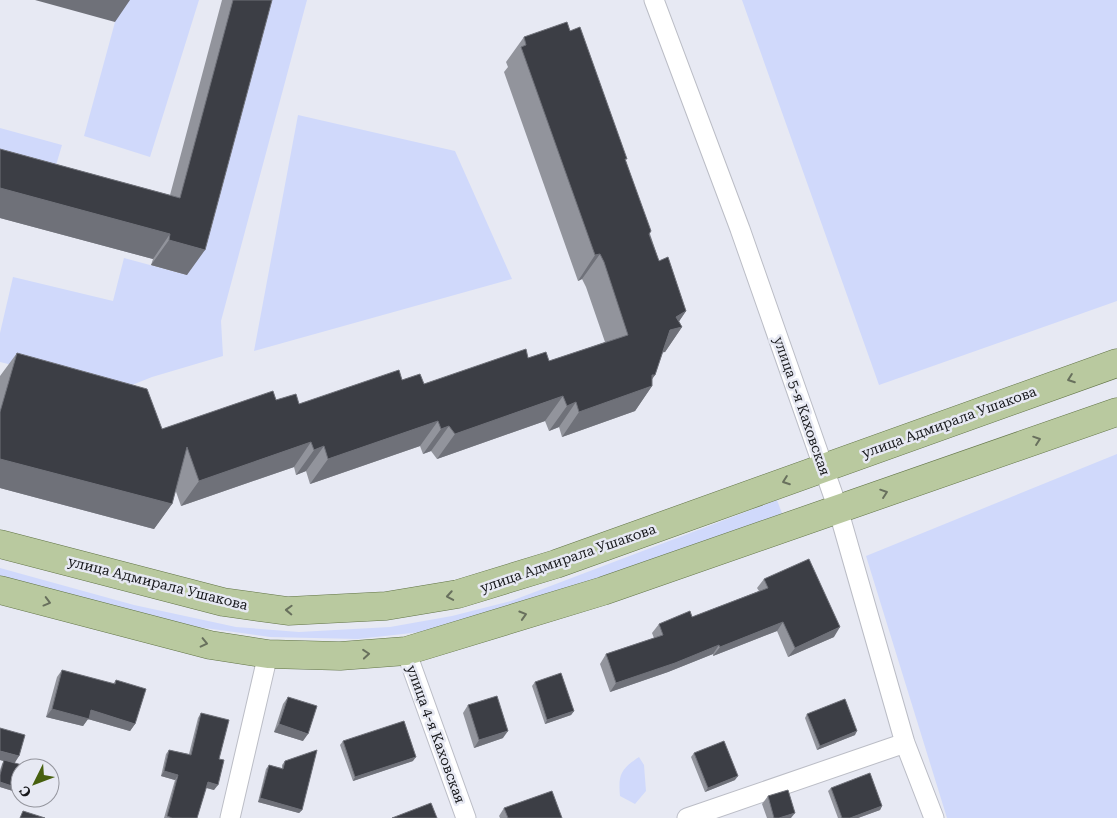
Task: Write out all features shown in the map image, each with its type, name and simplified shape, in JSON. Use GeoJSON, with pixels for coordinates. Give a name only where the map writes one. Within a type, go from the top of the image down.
{"type":"FeatureCollection","features":[{"type":"Feature","properties":{"kind":"main road","name":"улица Адмирала Ушакова"},"geometry":{"type":"LineString","coordinates":[[0,544],[223,602],[288,611],[386,606],[458,594],[556,564],[1117,363]]}},
{"type":"Feature","properties":{"kind":"main road"},"geometry":{"type":"LineString","coordinates":[[0,590],[210,645],[268,654],[340,656],[406,650],[602,591],[1117,412]]}},
{"type":"Feature","properties":{"kind":"street","name":"улица 5-я Каховская"},"geometry":{"type":"LineString","coordinates":[[654,0],[740,229],[822,468],[838,509],[905,743],[934,818]]}},
{"type":"Feature","properties":{"kind":"street","name":"улица 4-я Каховская"},"geometry":{"type":"LineString","coordinates":[[406,650],[466,818]]}},
{"type":"Feature","properties":{"kind":"street"},"geometry":{"type":"LineString","coordinates":[[230,818],[268,654]]}},
{"type":"Feature","properties":{"kind":"street"},"geometry":{"type":"LineString","coordinates":[[687,818],[905,743]]}},
{"type":"Feature","properties":{"kind":"shaded area"},"geometry":{"type":"Polygon","coordinates":[[[121,0],[199,0],[150,157],[84,136],[121,0]]]}},
{"type":"Feature","properties":{"kind":"shaded area"},"geometry":{"type":"Polygon","coordinates":[[[261,0],[307,0],[221,321],[223,356],[152,377],[117,391],[0,362],[0,333],[13,277],[113,301],[124,258],[187,275],[261,0]]]}},
{"type":"Feature","properties":{"kind":"shaded area"},"geometry":{"type":"Polygon","coordinates":[[[742,0],[1117,0],[1117,301],[879,385],[742,0]]]}},
{"type":"Feature","properties":{"kind":"shaded area"},"geometry":{"type":"Polygon","coordinates":[[[298,115],[455,151],[512,279],[254,351],[298,115]]]}},
{"type":"Feature","properties":{"kind":"shaded area"},"geometry":{"type":"Polygon","coordinates":[[[0,128],[62,145],[48,192],[0,179],[0,128]]]}},
{"type":"Feature","properties":{"kind":"shaded area"},"geometry":{"type":"Polygon","coordinates":[[[1117,454],[1117,818],[947,818],[866,556],[1117,454]]]}},
{"type":"Feature","properties":{"kind":"shaded area"},"geometry":{"type":"Polygon","coordinates":[[[777,500],[783,516],[624,573],[439,630],[358,639],[270,637],[190,626],[0,576],[0,568],[134,605],[236,627],[299,632],[390,627],[452,616],[511,601],[777,500]]]}},
{"type":"Feature","properties":{"kind":"shaded area"},"geometry":{"type":"Polygon","coordinates":[[[639,757],[644,765],[646,791],[635,804],[620,796],[620,777],[628,765],[639,757]]]}},
{"type":"Feature","properties":{"kind":"building"},"geometry":{"type":"Polygon","coordinates":[[[233,0],[272,0],[205,250],[169,240],[170,234],[0,188],[0,149],[180,198],[233,0]]]}},
{"type":"Feature","properties":{"kind":"building"},"geometry":{"type":"Polygon","coordinates":[[[567,22],[570,31],[580,27],[627,159],[625,159],[651,231],[649,234],[659,261],[668,257],[686,311],[676,317],[682,327],[670,330],[655,375],[652,375],[652,386],[579,412],[576,402],[567,406],[563,396],[455,434],[449,426],[441,429],[438,421],[328,459],[324,446],[314,450],[311,442],[199,481],[187,447],[172,504],[0,459],[0,412],[17,353],[147,389],[162,429],[273,391],[276,400],[296,394],[299,404],[399,370],[402,380],[420,374],[424,384],[526,349],[528,358],[546,352],[549,361],[628,335],[604,262],[600,254],[595,255],[521,47],[526,45],[524,37],[567,22]]]}},
{"type":"Feature","properties":{"kind":"building"},"geometry":{"type":"Polygon","coordinates":[[[809,559],[840,627],[795,648],[783,622],[720,647],[719,645],[675,663],[616,683],[606,654],[663,635],[659,624],[690,611],[692,617],[768,588],[764,579],[809,559]]]}},
{"type":"Feature","properties":{"kind":"building"},"geometry":{"type":"Polygon","coordinates":[[[62,670],[115,684],[116,680],[146,689],[135,724],[91,710],[89,719],[52,709],[62,670]]]}},
{"type":"Feature","properties":{"kind":"building"},"geometry":{"type":"Polygon","coordinates":[[[561,673],[574,711],[547,720],[535,682],[561,673]]]}},
{"type":"Feature","properties":{"kind":"building"},"geometry":{"type":"Polygon","coordinates":[[[497,696],[508,731],[479,740],[468,705],[497,696]]]}},
{"type":"Feature","properties":{"kind":"building"},"geometry":{"type":"Polygon","coordinates":[[[288,697],[317,706],[308,734],[279,724],[288,697]]]}},
{"type":"Feature","properties":{"kind":"building"},"geometry":{"type":"Polygon","coordinates":[[[845,699],[857,731],[820,746],[807,714],[845,699]]]}},
{"type":"Feature","properties":{"kind":"building"},"geometry":{"type":"Polygon","coordinates":[[[201,713],[229,720],[219,759],[224,760],[218,785],[208,782],[197,818],[172,818],[167,816],[178,775],[164,771],[169,750],[191,755],[201,713]]]}},
{"type":"Feature","properties":{"kind":"building"},"geometry":{"type":"Polygon","coordinates":[[[404,721],[416,757],[355,777],[343,741],[404,721]]]}},
{"type":"Feature","properties":{"kind":"building"},"geometry":{"type":"Polygon","coordinates":[[[0,728],[25,735],[19,756],[0,751],[0,728]]]}},
{"type":"Feature","properties":{"kind":"building"},"geometry":{"type":"Polygon","coordinates":[[[724,741],[738,776],[708,788],[694,753],[724,741]]]}},
{"type":"Feature","properties":{"kind":"building"},"geometry":{"type":"Polygon","coordinates":[[[317,750],[302,810],[260,798],[269,765],[283,769],[285,761],[317,750]]]}},
{"type":"Feature","properties":{"kind":"building"},"geometry":{"type":"Polygon","coordinates":[[[4,760],[10,762],[10,785],[0,782],[4,760]]]}},
{"type":"Feature","properties":{"kind":"building"},"geometry":{"type":"Polygon","coordinates":[[[870,773],[882,806],[850,818],[842,818],[831,788],[870,773]]]}},
{"type":"Feature","properties":{"kind":"building"},"geometry":{"type":"Polygon","coordinates":[[[788,790],[795,813],[774,818],[768,796],[788,790]]]}},
{"type":"Feature","properties":{"kind":"building"},"geometry":{"type":"Polygon","coordinates":[[[552,791],[562,818],[508,818],[504,808],[552,791]]]}},
{"type":"Feature","properties":{"kind":"building"},"geometry":{"type":"Polygon","coordinates":[[[431,803],[437,818],[392,818],[431,803]]]}},
{"type":"Feature","properties":{"kind":"building"},"geometry":{"type":"Polygon","coordinates":[[[23,811],[45,818],[20,818],[23,811]]]}}]}
